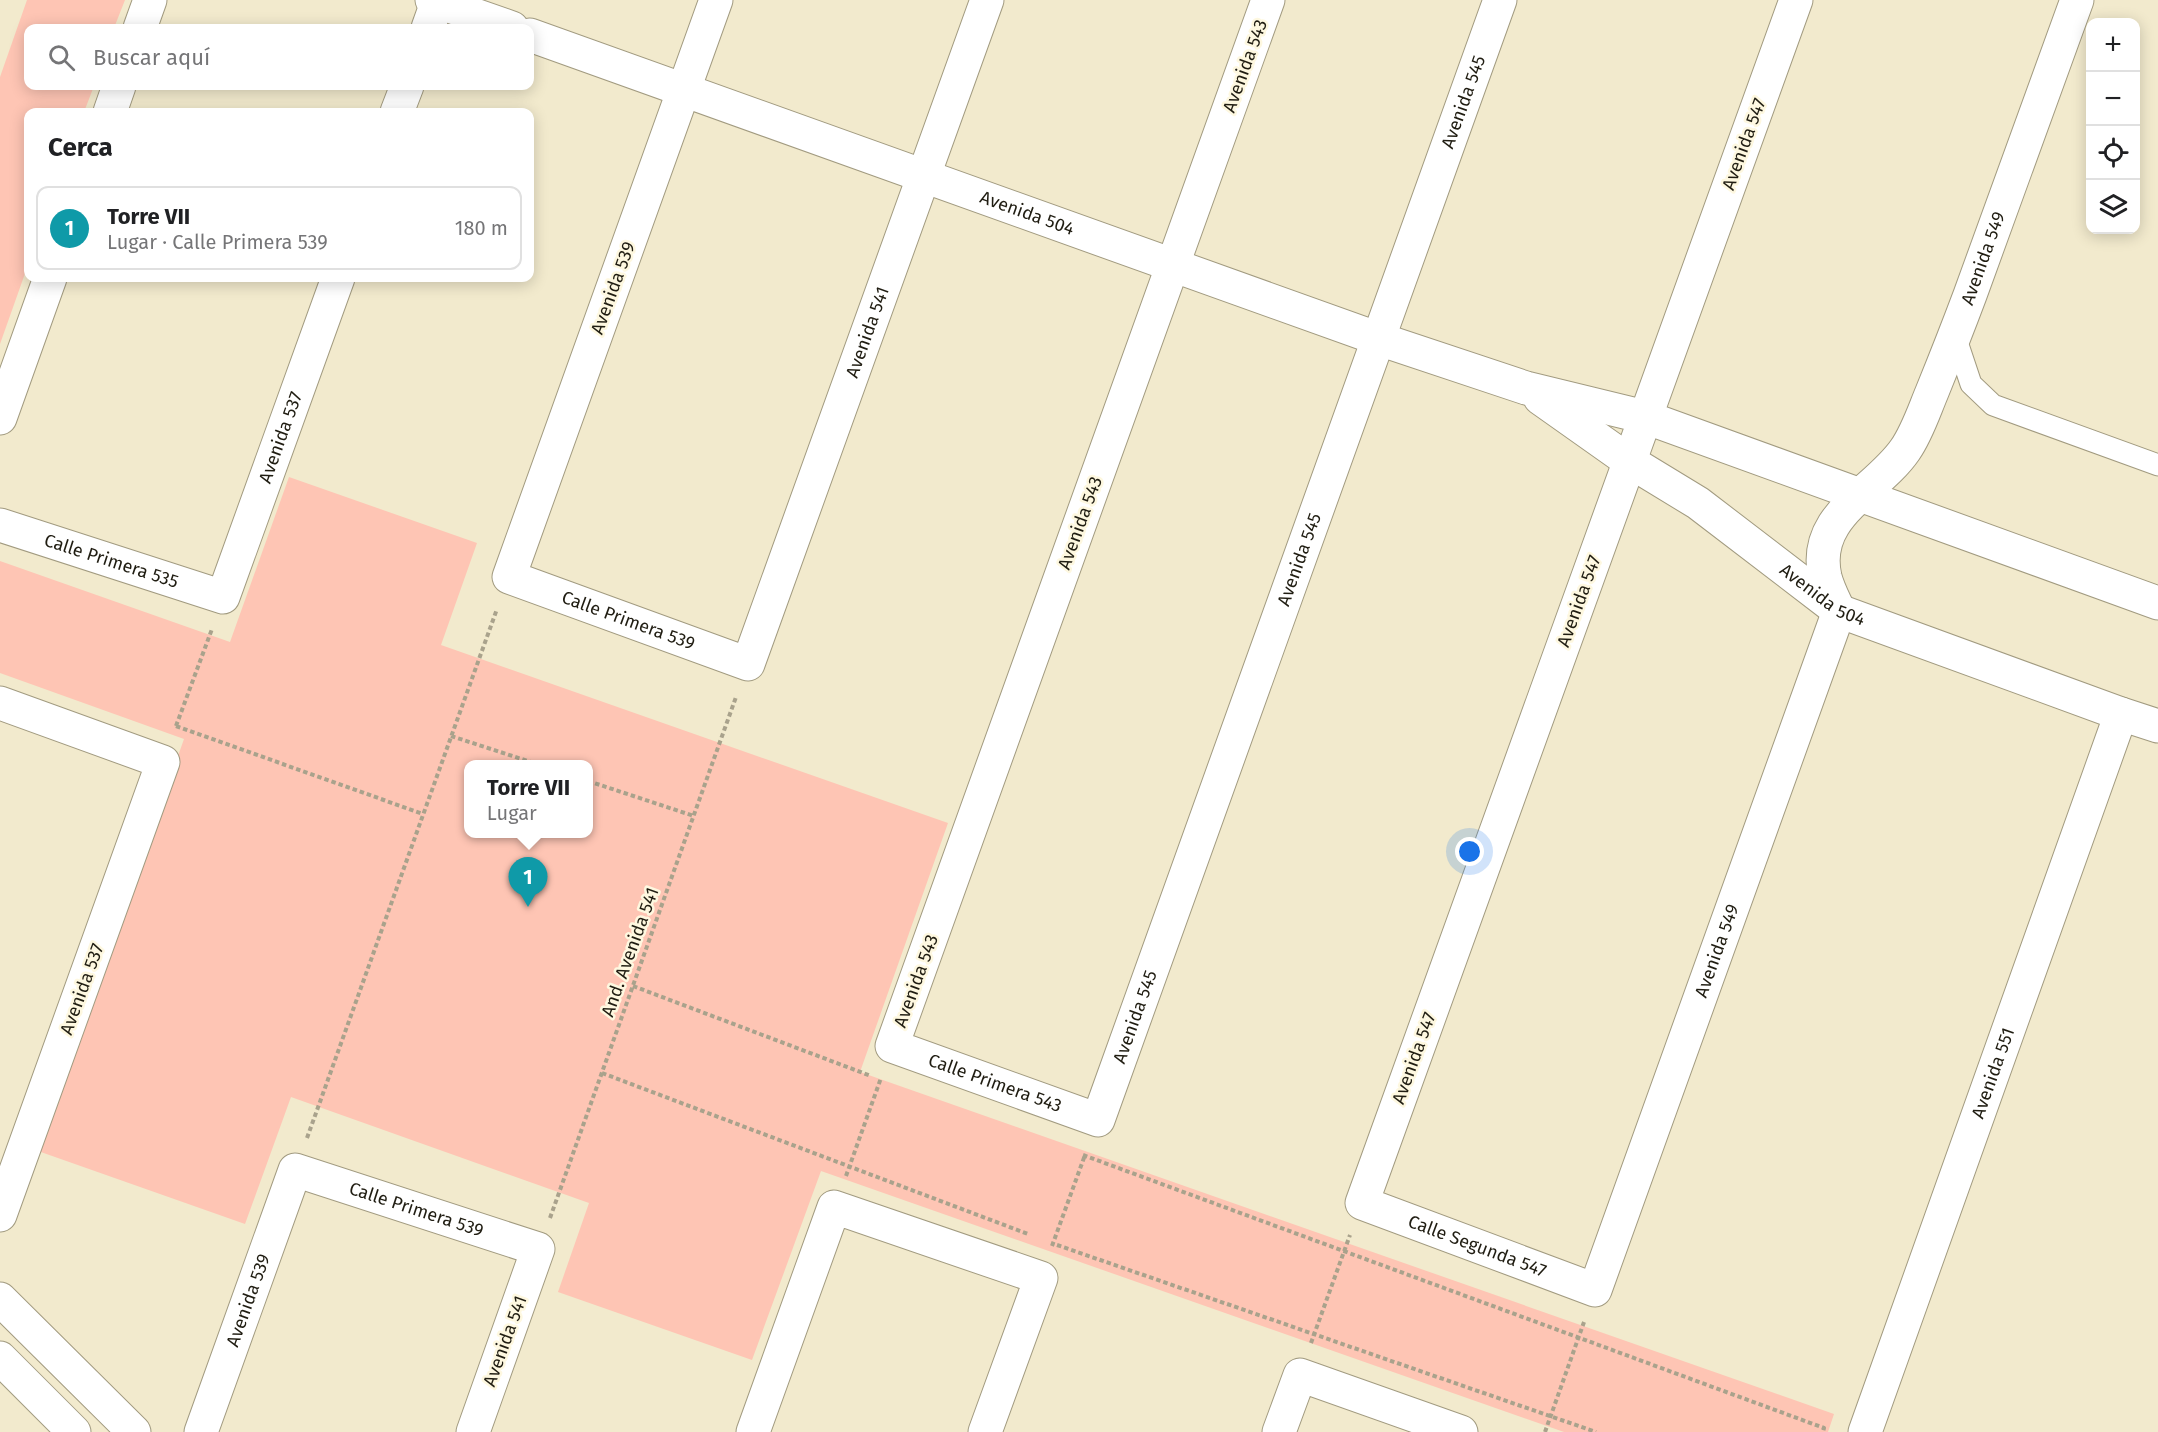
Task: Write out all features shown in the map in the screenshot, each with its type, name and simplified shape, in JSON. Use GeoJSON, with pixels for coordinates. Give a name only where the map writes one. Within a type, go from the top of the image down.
{"type":"FeatureCollection","features":[{"type":"Feature","properties":{"kind":"main road"},"geometry":{"type":"LineString","coordinates":[[141,24],[150,0]]}},
{"type":"Feature","properties":{"kind":"main road","name":"Avenida 539"},"geometry":{"type":"LineString","coordinates":[[509,577],[716,0]]}},
{"type":"Feature","properties":{"kind":"main road","name":"Avenida 541"},"geometry":{"type":"LineString","coordinates":[[748,664],[987,0]]}},
{"type":"Feature","properties":{"kind":"main road","name":"Avenida 543"},"geometry":{"type":"LineString","coordinates":[[892,1046],[1268,0]]}},
{"type":"Feature","properties":{"kind":"main road","name":"Avenida 545"},"geometry":{"type":"LineString","coordinates":[[1098,1120],[1500,0]]}},
{"type":"Feature","properties":{"kind":"main road","name":"Avenida 547"},"geometry":{"type":"LineString","coordinates":[[1362,1203],[1796,0]]}},
{"type":"Feature","properties":{"kind":"main road","name":"Avenida 549"},"geometry":{"type":"LineString","coordinates":[[1595,1290],[1839,611],[1825,579],[1822,560],[1825,542],[1832,526],[1859,496],[1891,467],[1906,450],[1915,434],[1955,336],[2077,0]]}},
{"type":"Feature","properties":{"kind":"main road"},"geometry":{"type":"LineString","coordinates":[[434,8],[496,24]]}},
{"type":"Feature","properties":{"kind":"main road","name":"Avenida 504"},"geometry":{"type":"LineString","coordinates":[[534,36],[1378,339],[1526,388],[1645,417],[2158,603]]}},
{"type":"Feature","properties":{"kind":"main road"},"geometry":{"type":"LineString","coordinates":[[112,108],[118,90]]}},
{"type":"Feature","properties":{"kind":"main road"},"geometry":{"type":"LineString","coordinates":[[399,108],[406,90]]}},
{"type":"Feature","properties":{"kind":"main road"},"geometry":{"type":"LineString","coordinates":[[2,404],[49,282]]}},
{"type":"Feature","properties":{"kind":"main road","name":"Avenida 537"},"geometry":{"type":"LineString","coordinates":[[223,597],[337,282]]}},
{"type":"Feature","properties":{"kind":"main road","name":"Avenida 504"},"geometry":{"type":"LineString","coordinates":[[1526,388],[1629,461],[1698,503],[1839,611],[2158,726]]}},
{"type":"Feature","properties":{"kind":"main road","name":"Calle Primera 535"},"geometry":{"type":"LineString","coordinates":[[0,525],[223,597]]}},
{"type":"Feature","properties":{"kind":"main road","name":"Calle Primera 539"},"geometry":{"type":"LineString","coordinates":[[509,577],[748,664]]}},
{"type":"Feature","properties":{"kind":"main road"},"geometry":{"type":"LineString","coordinates":[[0,703],[163,762]]}},
{"type":"Feature","properties":{"kind":"main road","name":"Avenida 551"},"geometry":{"type":"LineString","coordinates":[[1865,1432],[2121,714]]}},
{"type":"Feature","properties":{"kind":"main road","name":"Avenida 537"},"geometry":{"type":"LineString","coordinates":[[0,1215],[163,762]]}},
{"type":"Feature","properties":{"kind":"main road","name":"Calle Primera 543"},"geometry":{"type":"LineString","coordinates":[[892,1046],[1098,1120]]}},
{"type":"Feature","properties":{"kind":"main road","name":"Avenida 539"},"geometry":{"type":"LineString","coordinates":[[201,1432],[295,1170]]}},
{"type":"Feature","properties":{"kind":"main road","name":"Calle Primera 539"},"geometry":{"type":"LineString","coordinates":[[295,1170],[538,1250]]}},
{"type":"Feature","properties":{"kind":"main road","name":"Calle Segunda 547"},"geometry":{"type":"LineString","coordinates":[[1362,1203],[1595,1290]]}},
{"type":"Feature","properties":{"kind":"main road"},"geometry":{"type":"LineString","coordinates":[[753,1432],[834,1207],[1041,1278],[985,1432]]}},
{"type":"Feature","properties":{"kind":"main road","name":"Avenida 541"},"geometry":{"type":"LineString","coordinates":[[472,1432],[538,1250]]}},
{"type":"Feature","properties":{"kind":"main road"},"geometry":{"type":"LineString","coordinates":[[0,1299],[134,1432]]}},
{"type":"Feature","properties":{"kind":"main road"},"geometry":{"type":"LineString","coordinates":[[0,1358],[74,1432]]}},
{"type":"Feature","properties":{"kind":"main road"},"geometry":{"type":"LineString","coordinates":[[1279,1432],[1300,1375],[1461,1432]]}},
{"type":"Feature","properties":{"kind":"lane"},"geometry":{"type":"LineString","coordinates":[[1955,336],[1971,384],[1993,405],[2158,465]]}},
{"type":"Feature","properties":{"kind":"path"},"geometry":{"type":"LineString","coordinates":[[295,1170],[509,577]]}},
{"type":"Feature","properties":{"kind":"path"},"geometry":{"type":"LineString","coordinates":[[163,762],[223,597]]}},
{"type":"Feature","properties":{"kind":"path","name":"And. Avenida 541"},"geometry":{"type":"LineString","coordinates":[[538,1250],[748,664]]}},
{"type":"Feature","properties":{"kind":"path"},"geometry":{"type":"LineString","coordinates":[[176,726],[423,814]]}},
{"type":"Feature","properties":{"kind":"path"},"geometry":{"type":"LineString","coordinates":[[451,736],[522,760]]}},
{"type":"Feature","properties":{"kind":"path"},"geometry":{"type":"LineString","coordinates":[[593,783],[694,816]]}},
{"type":"Feature","properties":{"kind":"path"},"geometry":{"type":"LineString","coordinates":[[633,986],[891,1083]]}},
{"type":"Feature","properties":{"kind":"path"},"geometry":{"type":"LineString","coordinates":[[834,1207],[892,1046]]}},
{"type":"Feature","properties":{"kind":"path"},"geometry":{"type":"LineString","coordinates":[[602,1073],[1032,1235]]}},
{"type":"Feature","properties":{"kind":"path"},"geometry":{"type":"LineString","coordinates":[[1041,1278],[1098,1120]]}},
{"type":"Feature","properties":{"kind":"path"},"geometry":{"type":"LineString","coordinates":[[1074,1151],[1824,1428],[1823,1432]]}},
{"type":"Feature","properties":{"kind":"path"},"geometry":{"type":"LineString","coordinates":[[1300,1375],[1362,1203]]}},
{"type":"Feature","properties":{"kind":"path"},"geometry":{"type":"LineString","coordinates":[[1042,1239],[1596,1432]]}},
{"type":"Feature","properties":{"kind":"path"},"geometry":{"type":"LineString","coordinates":[[1545,1432],[1595,1290]]}},
{"type":"Feature","properties":{"kind":"shaded area"},"geometry":{"type":"Polygon","coordinates":[[[27,0],[125,0],[116,24],[24,24],[24,90],[92,90],[86,108],[24,108],[24,276],[0,344],[0,77],[27,0]]]}},
{"type":"Feature","properties":{"kind":"shaded area"},"geometry":{"type":"Polygon","coordinates":[[[289,477],[477,543],[441,645],[948,823],[860,1072],[1834,1414],[1828,1432],[1564,1432],[821,1171],[752,1360],[558,1292],[589,1203],[291,1097],[245,1224],[38,1151],[184,739],[0,673],[0,561],[230,642],[289,477]]]}},
{"type":"Feature","properties":{"kind":"place","name":"Torre VII"},"geometry":{"type":"Point","coordinates":[528,907]}}]}
